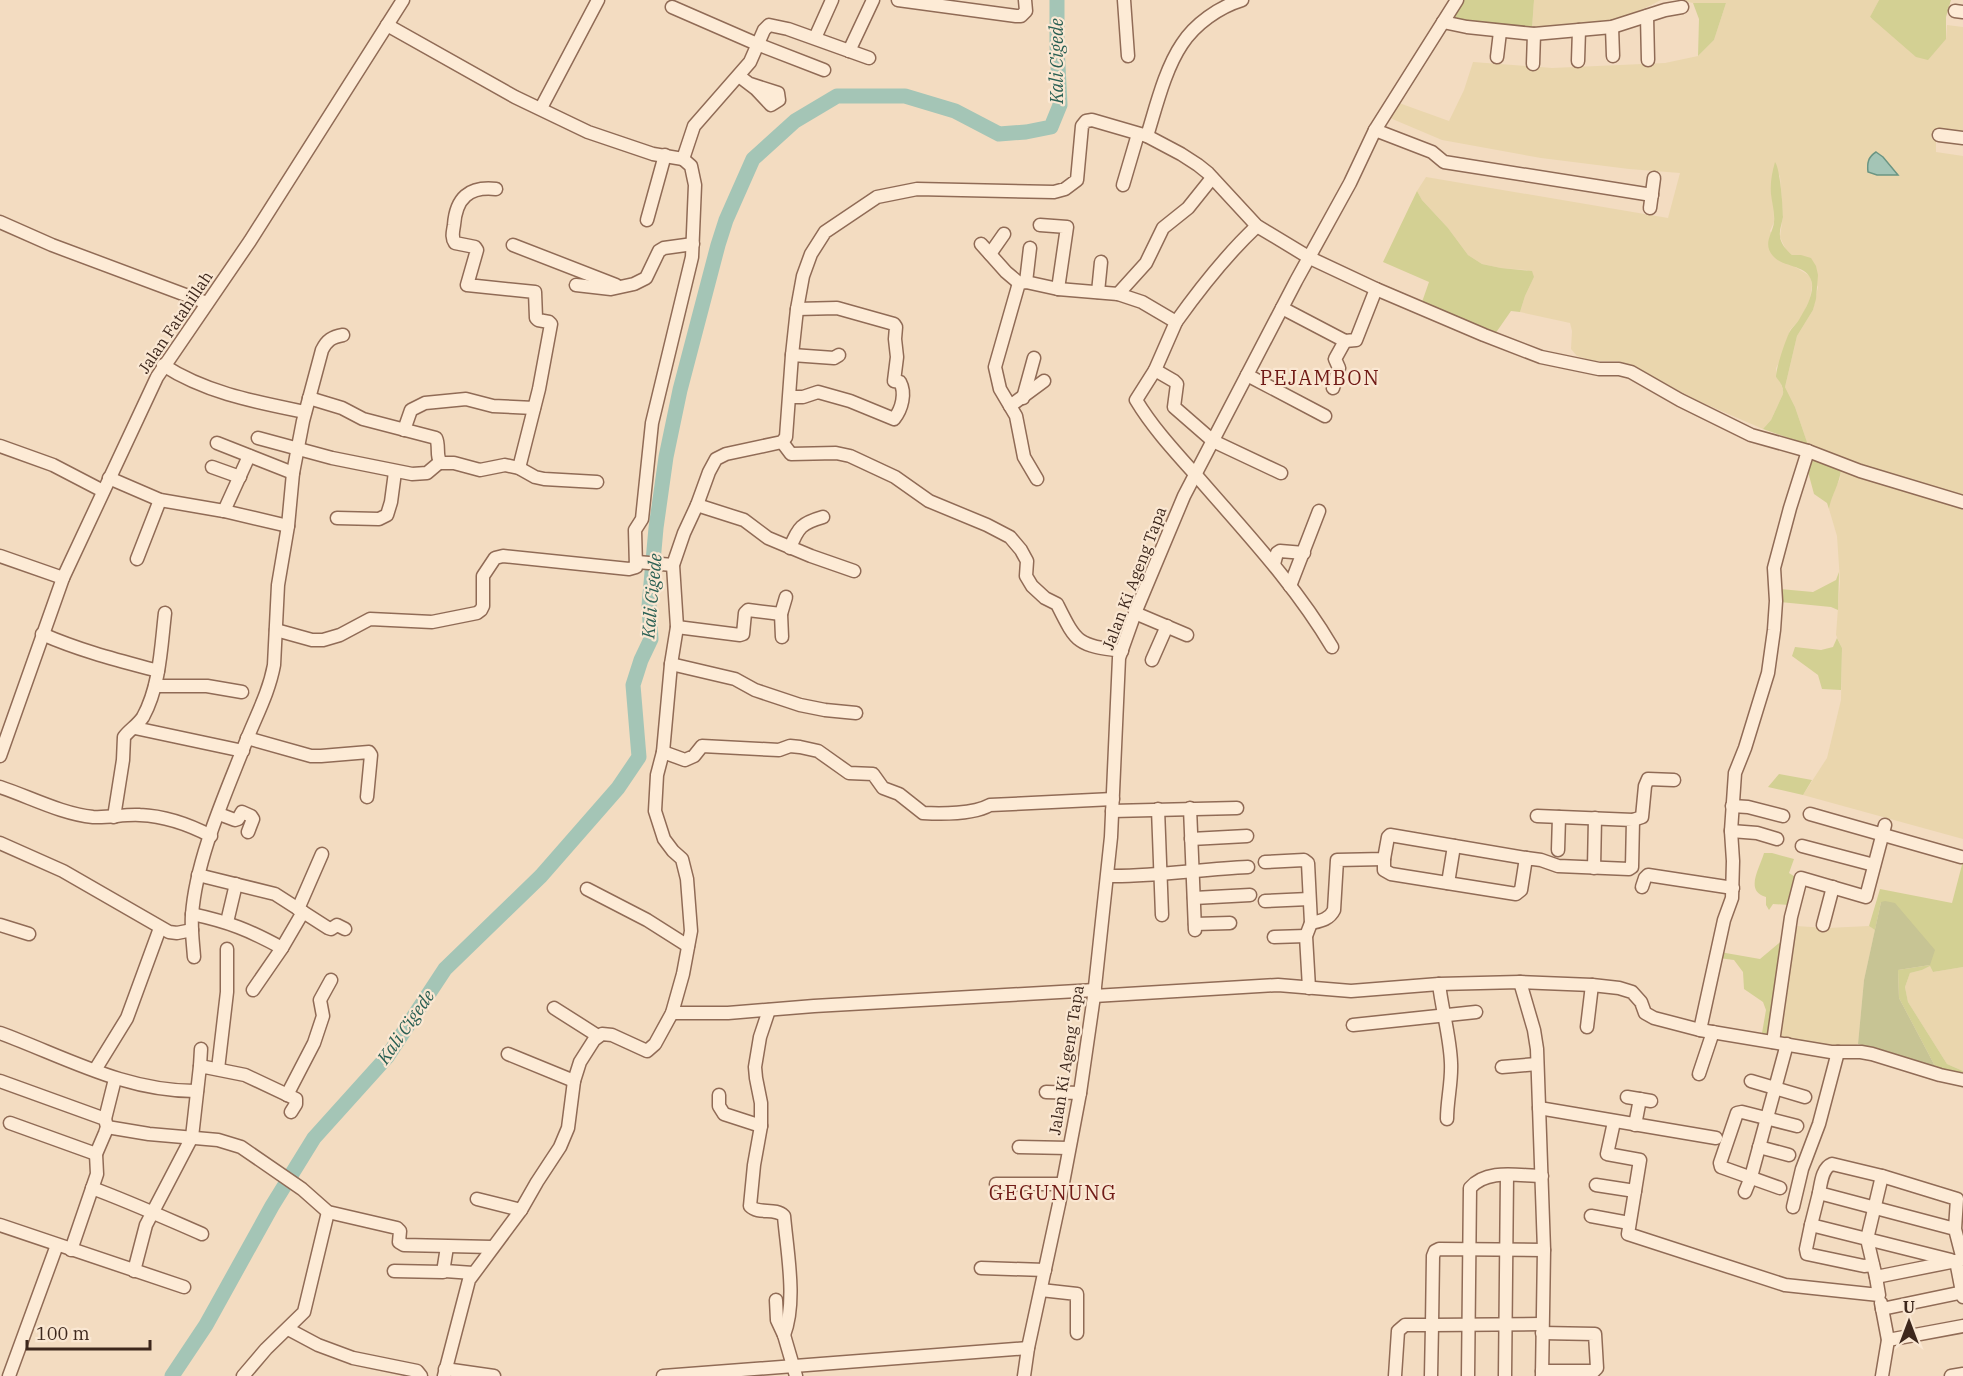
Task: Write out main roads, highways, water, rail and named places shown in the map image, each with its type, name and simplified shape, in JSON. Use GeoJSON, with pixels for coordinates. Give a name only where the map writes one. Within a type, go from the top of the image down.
{"type":"FeatureCollection","features":[{"type":"Feature","properties":{"kind":"waterway","name":"Kali Cigede"},"geometry":{"type":"LineString","coordinates":[[172,1376],[206,1325],[272,1206],[314,1138],[387,1057],[445,969],[541,876],[618,788],[639,757],[633,685],[651,639],[649,606],[656,528],[666,457],[680,390],[718,245],[726,220],[753,159],[795,121],[837,96],[905,96],[955,111],[999,134],[1051,127],[1060,105],[1057,0]]}},
{"type":"Feature","properties":{"kind":"district","name":"PEJAMBON"},"geometry":{"type":"Point","coordinates":[1320,378]}},
{"type":"Feature","properties":{"kind":"district","name":"GEGUNUNG"},"geometry":{"type":"Point","coordinates":[1053,1193]}}]}
